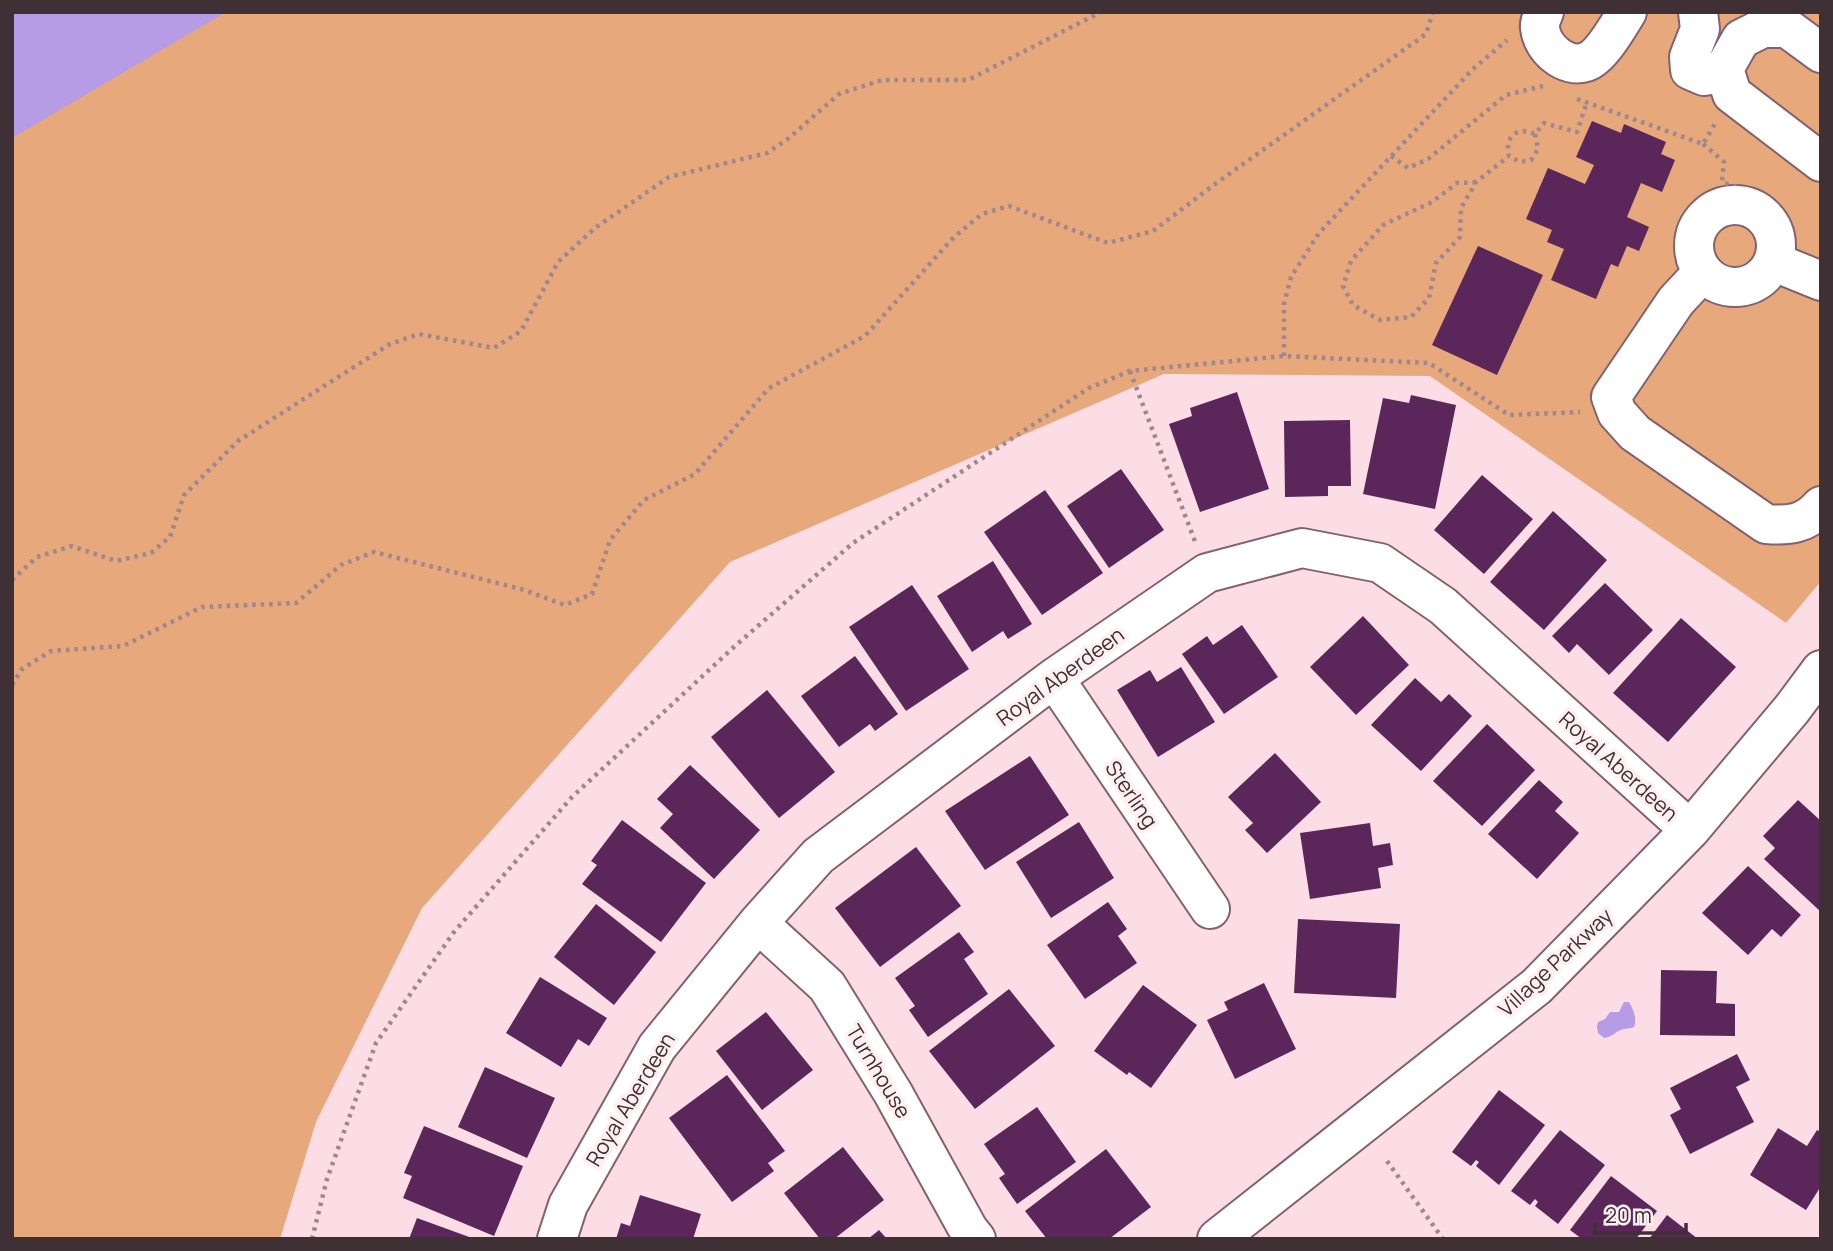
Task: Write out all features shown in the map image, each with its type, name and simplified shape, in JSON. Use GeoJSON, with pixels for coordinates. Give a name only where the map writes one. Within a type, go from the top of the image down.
{"type":"FeatureCollection","features":[{"type":"Feature","properties":{"kind":"street"},"geometry":{"type":"LineString","coordinates":[[1541,19],[1548,49],[1566,62],[1587,62],[1605,47],[1627,12]]}},
{"type":"Feature","properties":{"kind":"street"},"geometry":{"type":"LineString","coordinates":[[1698,12],[1700,29],[1689,57],[1690,70],[1729,84],[1821,162]]}},
{"type":"Feature","properties":{"kind":"street"},"geometry":{"type":"LineString","coordinates":[[1729,84],[1724,69],[1741,39],[1763,28],[1787,28],[1821,53]]}},
{"type":"Feature","properties":{"kind":"street"},"geometry":{"type":"LineString","coordinates":[[1736,205],[1760,214],[1770,223],[1776,249],[1782,246],[1766,273],[1756,282],[1743,287],[1716,283],[1697,263],[1694,250],[1695,236],[1710,213],[1736,205]]}},
{"type":"Feature","properties":{"kind":"street"},"geometry":{"type":"LineString","coordinates":[[1782,246],[1821,281]]}},
{"type":"Feature","properties":{"kind":"street"},"geometry":{"type":"LineString","coordinates":[[1703,272],[1676,301],[1611,397],[1616,411],[1635,433],[1766,524],[1787,526],[1812,516],[1821,506]]}},
{"type":"Feature","properties":{"kind":"street","name":"Royal Aberdeen"},"geometry":{"type":"LineString","coordinates":[[557,1239],[568,1205],[657,1047],[758,923],[818,856],[1054,678],[1207,573],[1302,548],[1380,563],[1443,606],[1689,830]]}},
{"type":"Feature","properties":{"kind":"street","name":"Village Parkway"},"geometry":{"type":"LineString","coordinates":[[1217,1239],[1537,986],[1689,830],[1792,709],[1821,670]]}},
{"type":"Feature","properties":{"kind":"street","name":"Sterling"},"geometry":{"type":"LineString","coordinates":[[1054,678],[1210,909]]}},
{"type":"Feature","properties":{"kind":"street","name":"Turnhouse"},"geometry":{"type":"LineString","coordinates":[[758,923],[827,986],[893,1093],[976,1239]]}},
{"type":"Feature","properties":{"kind":"path"},"geometry":{"type":"LineString","coordinates":[[12,580],[37,557],[72,545],[116,561],[151,553],[170,537],[184,495],[238,440],[390,344],[419,334],[494,348],[521,331],[558,262],[595,228],[669,177],[767,153],[789,138],[839,94],[882,80],[968,80],[1101,12]]}},
{"type":"Feature","properties":{"kind":"path"},"geometry":{"type":"LineString","coordinates":[[12,685],[22,669],[51,651],[123,646],[202,607],[296,603],[341,565],[374,552],[521,589],[565,605],[592,594],[610,540],[644,500],[695,474],[769,388],[865,336],[954,237],[982,214],[1009,206],[1108,243],[1153,231],[1426,34],[1433,12]]}},
{"type":"Feature","properties":{"kind":"path"},"geometry":{"type":"LineString","coordinates":[[1284,356],[1284,304],[1291,277],[1319,233],[1473,69],[1510,38],[1541,19]]}},
{"type":"Feature","properties":{"kind":"path"},"geometry":{"type":"LineString","coordinates":[[1703,144],[1729,84]]}},
{"type":"Feature","properties":{"kind":"path"},"geometry":{"type":"LineString","coordinates":[[1391,156],[1408,168],[1428,159],[1506,95],[1543,86],[1554,90]]}},
{"type":"Feature","properties":{"kind":"path"},"geometry":{"type":"LineString","coordinates":[[1576,99],[1703,144],[1724,162],[1722,182],[1767,198],[1782,246]]}},
{"type":"Feature","properties":{"kind":"path"},"geometry":{"type":"LineString","coordinates":[[1509,156],[1520,162],[1531,160],[1538,149],[1535,134],[1544,122],[1577,132],[1587,103]]}},
{"type":"Feature","properties":{"kind":"path"},"geometry":{"type":"LineString","coordinates":[[1509,156],[1507,146],[1510,138],[1522,131],[1535,134]]}},
{"type":"Feature","properties":{"kind":"path"},"geometry":{"type":"LineString","coordinates":[[1476,182],[1457,183],[1432,202],[1383,225],[1351,261],[1342,286],[1353,305],[1380,320],[1411,317],[1429,298],[1436,263],[1460,237],[1461,208],[1476,182],[1509,156]]}},
{"type":"Feature","properties":{"kind":"path"},"geometry":{"type":"LineString","coordinates":[[312,1239],[327,1180],[376,1043],[454,932],[572,797],[735,646],[853,543],[1089,388],[1130,371],[1284,356],[1429,363],[1509,415],[1616,411]]}},
{"type":"Feature","properties":{"kind":"path"},"geometry":{"type":"LineString","coordinates":[[1130,371],[1207,573]]}},
{"type":"Feature","properties":{"kind":"path"},"geometry":{"type":"LineString","coordinates":[[1387,1161],[1443,1239]]}},
{"type":"Feature","properties":{"kind":"shaded area"},"geometry":{"type":"Polygon","coordinates":[[[12,12],[1821,12],[1821,581],[1786,623],[1430,376],[1164,374],[730,562],[422,908],[316,1122],[280,1239],[12,1239],[12,12]]]}},
{"type":"Feature","properties":{"kind":"shaded area"},"geometry":{"type":"Polygon","coordinates":[[[12,12],[226,12],[12,138],[12,12]]]}},
{"type":"Feature","properties":{"kind":"shaded area"},"geometry":{"type":"Polygon","coordinates":[[[1624,1002],[1629,1002],[1632,1008],[1634,1027],[1604,1038],[1598,1033],[1598,1022],[1605,1019],[1610,1012],[1619,1012],[1624,1002]]]}},
{"type":"Feature","properties":{"kind":"building"},"geometry":{"type":"Polygon","coordinates":[[[1592,121],[1621,133],[1624,124],[1666,142],[1661,154],[1675,160],[1662,192],[1641,183],[1627,217],[1649,227],[1639,251],[1627,246],[1618,267],[1611,264],[1596,299],[1551,280],[1564,249],[1547,242],[1552,230],[1526,219],[1548,168],[1585,184],[1594,165],[1576,157],[1592,121]]]}},
{"type":"Feature","properties":{"kind":"building"},"geometry":{"type":"Polygon","coordinates":[[[1478,246],[1543,275],[1497,375],[1432,345],[1478,246]]]}},
{"type":"Feature","properties":{"kind":"building"},"geometry":{"type":"Polygon","coordinates":[[[1237,392],[1269,489],[1200,512],[1169,424],[1192,416],[1190,408],[1237,392]]]}},
{"type":"Feature","properties":{"kind":"building"},"geometry":{"type":"Polygon","coordinates":[[[1411,395],[1456,405],[1435,509],[1363,494],[1383,398],[1409,403],[1411,395]]]}},
{"type":"Feature","properties":{"kind":"building"},"geometry":{"type":"Polygon","coordinates":[[[1350,420],[1351,486],[1328,486],[1328,496],[1285,497],[1284,421],[1350,420]]]}},
{"type":"Feature","properties":{"kind":"building"},"geometry":{"type":"Polygon","coordinates":[[[1121,469],[1164,530],[1109,568],[1067,506],[1121,469]]]}},
{"type":"Feature","properties":{"kind":"building"},"geometry":{"type":"Polygon","coordinates":[[[1482,475],[1533,519],[1484,574],[1434,530],[1482,475]]]}},
{"type":"Feature","properties":{"kind":"building"},"geometry":{"type":"Polygon","coordinates":[[[1045,490],[1103,573],[1042,615],[984,532],[1045,490]]]}},
{"type":"Feature","properties":{"kind":"building"},"geometry":{"type":"Polygon","coordinates":[[[1553,511],[1607,560],[1544,630],[1490,582],[1553,511]]]}},
{"type":"Feature","properties":{"kind":"building"},"geometry":{"type":"Polygon","coordinates":[[[993,561],[1032,624],[1008,639],[1003,631],[972,652],[937,596],[993,561]]]}},
{"type":"Feature","properties":{"kind":"building"},"geometry":{"type":"Polygon","coordinates":[[[1605,583],[1653,630],[1609,675],[1577,644],[1569,653],[1552,636],[1605,583]]]}},
{"type":"Feature","properties":{"kind":"building"},"geometry":{"type":"Polygon","coordinates":[[[912,585],[969,669],[906,711],[849,627],[912,585]]]}},
{"type":"Feature","properties":{"kind":"building"},"geometry":{"type":"Polygon","coordinates":[[[1363,616],[1409,665],[1356,715],[1310,667],[1363,616]]]}},
{"type":"Feature","properties":{"kind":"building"},"geometry":{"type":"Polygon","coordinates":[[[1681,618],[1736,667],[1668,742],[1613,693],[1681,618]]]}},
{"type":"Feature","properties":{"kind":"building"},"geometry":{"type":"Polygon","coordinates":[[[1242,625],[1278,677],[1224,714],[1182,654],[1207,636],[1213,645],[1242,625]]]}},
{"type":"Feature","properties":{"kind":"building"},"geometry":{"type":"Polygon","coordinates":[[[855,656],[898,714],[875,731],[870,724],[839,747],[801,696],[855,656]]]}},
{"type":"Feature","properties":{"kind":"building"},"geometry":{"type":"Polygon","coordinates":[[[1181,667],[1215,722],[1158,757],[1117,690],[1150,670],[1157,682],[1181,667]]]}},
{"type":"Feature","properties":{"kind":"building"},"geometry":{"type":"Polygon","coordinates":[[[1415,678],[1441,702],[1449,694],[1472,716],[1421,771],[1371,725],[1415,678]]]}},
{"type":"Feature","properties":{"kind":"building"},"geometry":{"type":"Polygon","coordinates":[[[767,690],[835,772],[779,818],[711,737],[767,690]]]}},
{"type":"Feature","properties":{"kind":"building"},"geometry":{"type":"Polygon","coordinates":[[[1487,724],[1535,770],[1482,826],[1433,781],[1487,724]]]}},
{"type":"Feature","properties":{"kind":"building"},"geometry":{"type":"Polygon","coordinates":[[[1275,753],[1321,802],[1267,853],[1245,830],[1253,823],[1228,797],[1275,753]]]}},
{"type":"Feature","properties":{"kind":"building"},"geometry":{"type":"Polygon","coordinates":[[[1030,756],[1069,815],[985,870],[945,811],[1030,756]]]}},
{"type":"Feature","properties":{"kind":"building"},"geometry":{"type":"Polygon","coordinates":[[[690,765],[760,830],[714,879],[660,828],[673,814],[657,799],[690,765]]]}},
{"type":"Feature","properties":{"kind":"building"},"geometry":{"type":"Polygon","coordinates":[[[1539,780],[1563,802],[1555,811],[1579,833],[1537,879],[1488,834],[1539,780]]]}},
{"type":"Feature","properties":{"kind":"building"},"geometry":{"type":"Polygon","coordinates":[[[1798,800],[1821,821],[1821,912],[1764,859],[1775,848],[1763,836],[1798,800]]]}},
{"type":"Feature","properties":{"kind":"building"},"geometry":{"type":"Polygon","coordinates":[[[622,820],[706,883],[661,942],[582,884],[597,865],[591,861],[622,820]]]}},
{"type":"Feature","properties":{"kind":"building"},"geometry":{"type":"Polygon","coordinates":[[[1079,822],[1114,878],[1051,918],[1016,862],[1079,822]]]}},
{"type":"Feature","properties":{"kind":"building"},"geometry":{"type":"Polygon","coordinates":[[[1370,823],[1373,846],[1390,843],[1393,865],[1378,868],[1381,888],[1310,899],[1300,833],[1370,823]]]}},
{"type":"Feature","properties":{"kind":"building"},"geometry":{"type":"Polygon","coordinates":[[[916,847],[961,906],[880,967],[835,908],[916,847]]]}},
{"type":"Feature","properties":{"kind":"building"},"geometry":{"type":"Polygon","coordinates":[[[1748,866],[1801,915],[1781,937],[1772,929],[1748,955],[1702,913],[1748,866]]]}},
{"type":"Feature","properties":{"kind":"building"},"geometry":{"type":"Polygon","coordinates":[[[1108,902],[1127,929],[1118,936],[1137,963],[1085,999],[1047,945],[1108,902]]]}},
{"type":"Feature","properties":{"kind":"building"},"geometry":{"type":"Polygon","coordinates":[[[596,904],[656,952],[614,1005],[554,957],[596,904]]]}},
{"type":"Feature","properties":{"kind":"building"},"geometry":{"type":"Polygon","coordinates":[[[1298,919],[1400,924],[1396,998],[1294,993],[1298,919]]]}},
{"type":"Feature","properties":{"kind":"building"},"geometry":{"type":"Polygon","coordinates":[[[959,932],[974,952],[964,959],[988,994],[928,1037],[909,1010],[915,1006],[895,978],[959,932]]]}},
{"type":"Feature","properties":{"kind":"building"},"geometry":{"type":"Polygon","coordinates":[[[1661,970],[1717,971],[1716,1003],[1735,1004],[1735,1036],[1660,1035],[1661,970]]]}},
{"type":"Feature","properties":{"kind":"building"},"geometry":{"type":"Polygon","coordinates":[[[540,977],[607,1018],[589,1046],[578,1039],[561,1067],[506,1033],[540,977]]]}},
{"type":"Feature","properties":{"kind":"building"},"geometry":{"type":"Polygon","coordinates":[[[1264,983],[1296,1049],[1235,1079],[1207,1020],[1228,1010],[1224,1002],[1264,983]]]}},
{"type":"Feature","properties":{"kind":"building"},"geometry":{"type":"Polygon","coordinates":[[[1143,985],[1197,1025],[1151,1088],[1129,1072],[1127,1075],[1094,1051],[1143,985]]]}},
{"type":"Feature","properties":{"kind":"building"},"geometry":{"type":"Polygon","coordinates":[[[1009,989],[1055,1046],[975,1109],[929,1051],[1009,989]]]}},
{"type":"Feature","properties":{"kind":"building"},"geometry":{"type":"Polygon","coordinates":[[[766,1012],[813,1070],[762,1110],[716,1051],[766,1012]]]}},
{"type":"Feature","properties":{"kind":"building"},"geometry":{"type":"Polygon","coordinates":[[[1737,1054],[1750,1080],[1736,1087],[1754,1122],[1690,1154],[1670,1115],[1681,1109],[1670,1088],[1737,1054]]]}},
{"type":"Feature","properties":{"kind":"building"},"geometry":{"type":"Polygon","coordinates":[[[485,1067],[555,1098],[527,1158],[458,1127],[485,1067]]]}},
{"type":"Feature","properties":{"kind":"building"},"geometry":{"type":"Polygon","coordinates":[[[727,1075],[785,1151],[768,1163],[774,1171],[732,1202],[669,1118],[727,1075]]]}},
{"type":"Feature","properties":{"kind":"building"},"geometry":{"type":"Polygon","coordinates":[[[1499,1090],[1545,1125],[1499,1185],[1476,1166],[1479,1162],[1476,1160],[1471,1166],[1452,1152],[1499,1090]]]}},
{"type":"Feature","properties":{"kind":"building"},"geometry":{"type":"Polygon","coordinates":[[[1037,1107],[1076,1162],[1017,1204],[999,1178],[1005,1174],[984,1144],[1037,1107]]]}},
{"type":"Feature","properties":{"kind":"building"},"geometry":{"type":"Polygon","coordinates":[[[424,1126],[523,1166],[494,1236],[403,1198],[412,1176],[404,1173],[424,1126]]]}},
{"type":"Feature","properties":{"kind":"building"},"geometry":{"type":"Polygon","coordinates":[[[1778,1128],[1807,1146],[1817,1130],[1821,1132],[1821,1186],[1806,1210],[1750,1175],[1778,1128]]]}},
{"type":"Feature","properties":{"kind":"building"},"geometry":{"type":"Polygon","coordinates":[[[1560,1130],[1605,1165],[1558,1224],[1535,1206],[1538,1202],[1535,1199],[1530,1205],[1511,1191],[1560,1130]]]}},
{"type":"Feature","properties":{"kind":"building"},"geometry":{"type":"Polygon","coordinates":[[[843,1147],[884,1200],[834,1239],[820,1239],[784,1193],[843,1147]]]}},
{"type":"Feature","properties":{"kind":"building"},"geometry":{"type":"Polygon","coordinates":[[[1106,1149],[1151,1207],[1109,1239],[1047,1239],[1025,1211],[1106,1149]]]}},
{"type":"Feature","properties":{"kind":"building"},"geometry":{"type":"Polygon","coordinates":[[[1611,1176],[1657,1211],[1636,1239],[1582,1239],[1570,1230],[1611,1176]]]}},
{"type":"Feature","properties":{"kind":"building"},"geometry":{"type":"Polygon","coordinates":[[[640,1195],[701,1214],[693,1239],[616,1239],[621,1223],[630,1226],[640,1195]]]}},
{"type":"Feature","properties":{"kind":"building"},"geometry":{"type":"Polygon","coordinates":[[[1667,1215],[1698,1239],[1649,1239],[1667,1215]]]}},
{"type":"Feature","properties":{"kind":"building"},"geometry":{"type":"Polygon","coordinates":[[[417,1218],[472,1238],[472,1239],[409,1239],[417,1218]]]}},
{"type":"Feature","properties":{"kind":"building"},"geometry":{"type":"Polygon","coordinates":[[[879,1230],[887,1239],[868,1239],[879,1230]]]}}]}
